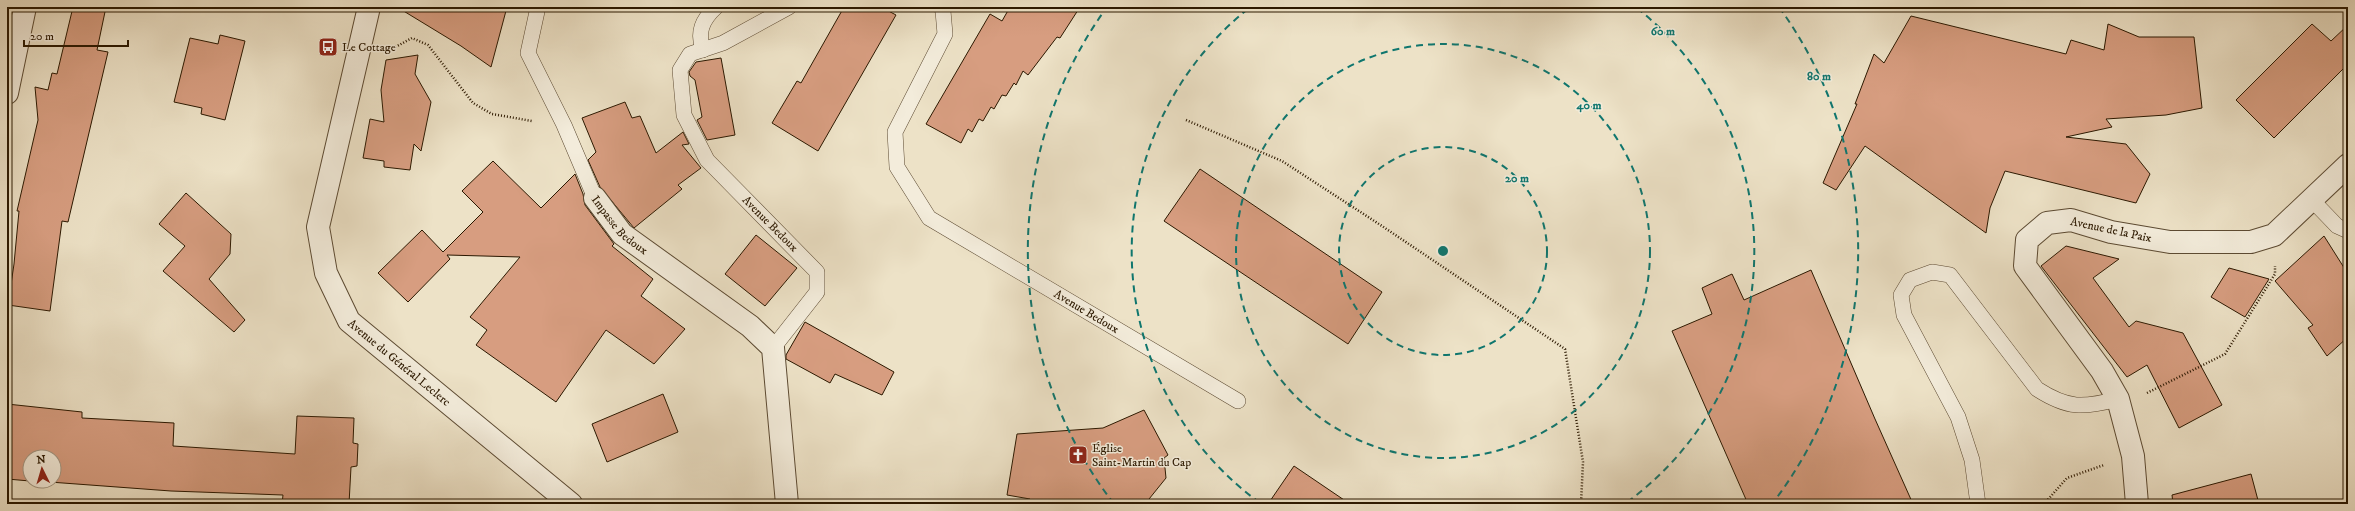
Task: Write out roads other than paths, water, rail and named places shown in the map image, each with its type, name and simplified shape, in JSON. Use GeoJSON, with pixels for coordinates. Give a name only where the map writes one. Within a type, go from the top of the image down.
{"type":"FeatureCollection","features":[{"type":"Feature","properties":{"kind":"street"},"geometry":{"type":"LineString","coordinates":[[7,93],[25,7]]}},
{"type":"Feature","properties":{"kind":"street","name":"Avenue du Général Leclerc"},"geometry":{"type":"LineString","coordinates":[[369,7],[318,227],[326,273],[349,320],[571,504]]}},
{"type":"Feature","properties":{"kind":"street","name":"Avenue de la Paix"},"geometry":{"type":"LineString","coordinates":[[2137,504],[2133,456],[2118,399],[2102,371],[2025,266],[2027,240],[2047,223],[2071,220],[2111,232],[2170,242],[2250,242],[2274,235],[2348,165]]}},
{"type":"Feature","properties":{"kind":"street","name":"Impasse Bedoux"},"geometry":{"type":"LineString","coordinates":[[595,198],[622,234],[750,326],[773,348]]}},
{"type":"Feature","properties":{"kind":"street"},"geometry":{"type":"LineString","coordinates":[[773,348],[787,504]]}},
{"type":"Feature","properties":{"kind":"lane","name":"Impasse Bedoux"},"geometry":{"type":"LineString","coordinates":[[538,7],[528,53],[564,125],[595,198]]}},
{"type":"Feature","properties":{"kind":"lane"},"geometry":{"type":"LineString","coordinates":[[703,50],[699,38],[700,27],[708,14],[716,7]]}},
{"type":"Feature","properties":{"kind":"lane","name":"Avenue Bedoux"},"geometry":{"type":"LineString","coordinates":[[773,348],[818,292],[817,272],[707,160],[684,116],[680,70],[690,54],[723,43],[789,7]]}},
{"type":"Feature","properties":{"kind":"lane","name":"Avenue Bedoux"},"geometry":{"type":"LineString","coordinates":[[941,7],[943,11],[945,34],[895,132],[897,167],[929,218],[1238,401]]}},
{"type":"Feature","properties":{"kind":"lane"},"geometry":{"type":"LineString","coordinates":[[2312,200],[2337,226],[2348,231]]}},
{"type":"Feature","properties":{"kind":"lane"},"geometry":{"type":"LineString","coordinates":[[1978,504],[1972,460],[1958,417],[1904,315],[1901,295],[1910,280],[1932,272],[1950,275],[2037,389],[2055,400],[2079,407],[2118,399]]}},
{"type":"Feature","properties":{"kind":"place","name":"Le Cottage"},"geometry":{"type":"Point","coordinates":[328,47]}},
{"type":"Feature","properties":{"kind":"place","name":"Église Saint-Martin du Cap"},"geometry":{"type":"Point","coordinates":[1078,455]}}]}
